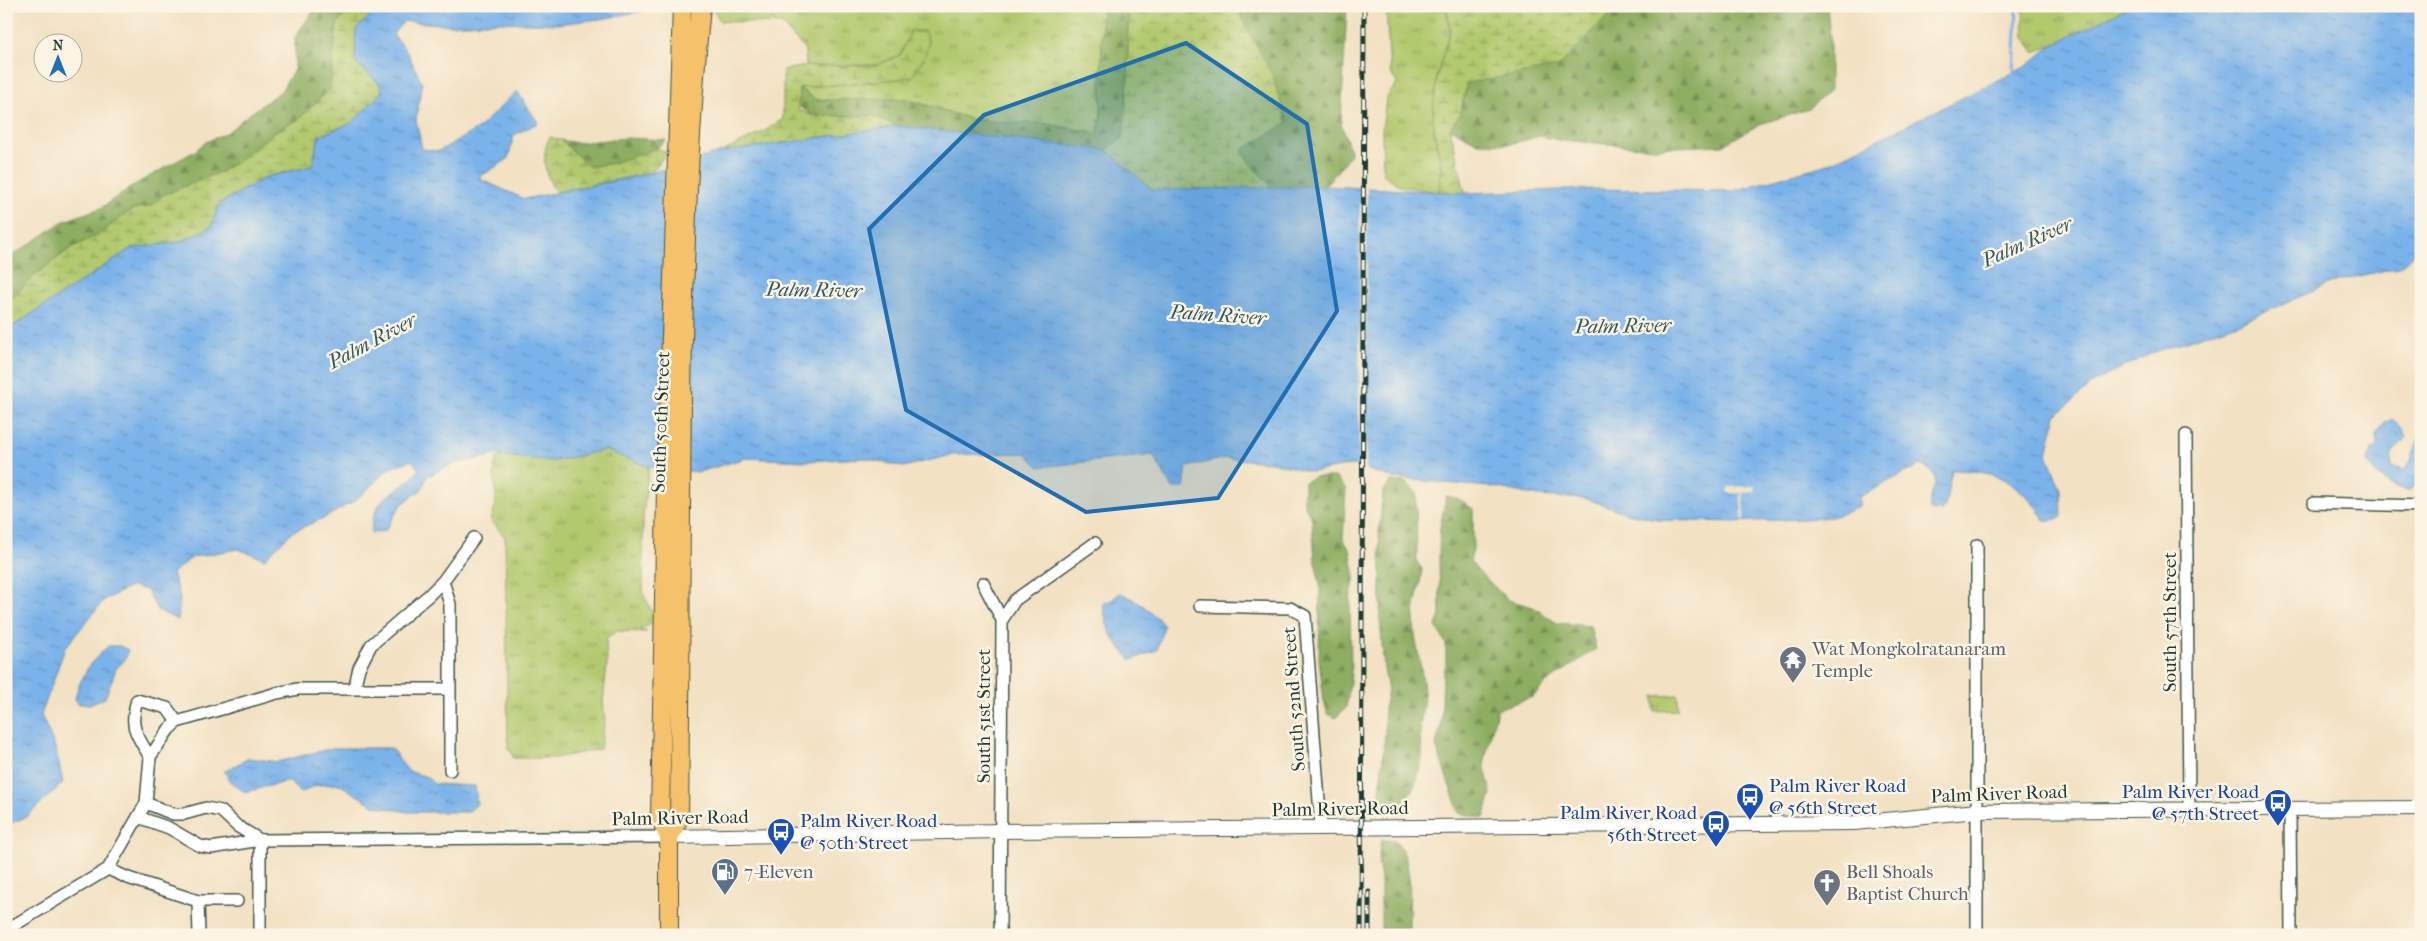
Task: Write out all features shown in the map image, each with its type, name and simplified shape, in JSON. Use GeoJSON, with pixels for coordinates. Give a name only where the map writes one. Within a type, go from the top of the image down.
{"type":"FeatureCollection","features":[{"type":"Feature","properties":{"kind":"main road","name":"South 50th Street"},"geometry":{"type":"LineString","coordinates":[[669,935],[669,837],[679,818],[673,488],[685,119],[682,6]]}},
{"type":"Feature","properties":{"kind":"main road","name":"South 50th Street"},"geometry":{"type":"LineString","coordinates":[[685,119],[701,6]]}},
{"type":"Feature","properties":{"kind":"street","name":"South 57th Street"},"geometry":{"type":"LineString","coordinates":[[2186,435],[2189,808]]}},
{"type":"Feature","properties":{"kind":"street"},"geometry":{"type":"LineString","coordinates":[[2314,503],[2421,506]]}},
{"type":"Feature","properties":{"kind":"street"},"geometry":{"type":"LineString","coordinates":[[354,689],[359,668],[371,645],[443,581],[474,538]]}},
{"type":"Feature","properties":{"kind":"street"},"geometry":{"type":"LineString","coordinates":[[983,584],[1002,620],[1016,600],[1095,543]]}},
{"type":"Feature","properties":{"kind":"street"},"geometry":{"type":"LineString","coordinates":[[1976,545],[1977,935]]}},
{"type":"Feature","properties":{"kind":"street"},"geometry":{"type":"LineString","coordinates":[[443,581],[450,604],[450,770]]}},
{"type":"Feature","properties":{"kind":"street","name":"South 52nd Street"},"geometry":{"type":"LineString","coordinates":[[1200,606],[1290,608],[1305,616],[1321,827]]}},
{"type":"Feature","properties":{"kind":"street","name":"South 51st Street"},"geometry":{"type":"LineString","coordinates":[[1000,935],[1002,620]]}},
{"type":"Feature","properties":{"kind":"street"},"geometry":{"type":"LineString","coordinates":[[6,930],[108,868],[146,803],[150,757],[168,729],[177,722],[278,692],[298,689],[450,689]]}},
{"type":"Feature","properties":{"kind":"street"},"geometry":{"type":"LineString","coordinates":[[150,757],[140,740],[132,719],[137,700],[167,708],[177,722]]}},
{"type":"Feature","properties":{"kind":"street"},"geometry":{"type":"LineString","coordinates":[[146,803],[165,812],[184,814],[206,808],[221,811],[237,826],[260,840],[260,935]]}},
{"type":"Feature","properties":{"kind":"street","name":"Palm River Road"},"geometry":{"type":"LineString","coordinates":[[138,817],[178,833],[200,846],[211,848],[260,840],[669,837],[1321,827],[1854,823],[1977,811],[2189,808],[2421,808]]}},
{"type":"Feature","properties":{"kind":"street"},"geometry":{"type":"LineString","coordinates":[[2290,808],[2292,935]]}},
{"type":"Feature","properties":{"kind":"street"},"geometry":{"type":"LineString","coordinates":[[178,833],[184,814]]}},
{"type":"Feature","properties":{"kind":"street"},"geometry":{"type":"LineString","coordinates":[[108,868],[128,878],[198,901],[237,901]]}},
{"type":"Feature","properties":{"kind":"street"},"geometry":{"type":"LineString","coordinates":[[198,901],[199,935]]}},
{"type":"Feature","properties":{"kind":"highlighted area"},"geometry":{"type":"Polygon","coordinates":[[[1186,43],[1307,124],[1337,311],[1218,498],[1086,512],[906,410],[869,229],[984,115],[1186,43]]]}},
{"type":"Feature","properties":{"kind":"green space"},"geometry":{"type":"Polygon","coordinates":[[[317,6],[352,6],[337,24],[330,89],[299,119],[274,132],[247,155],[220,172],[161,196],[153,205],[131,210],[100,234],[71,248],[34,276],[6,304],[6,260],[64,221],[101,208],[134,185],[195,151],[206,142],[228,132],[281,91],[295,68],[295,37],[317,6]]]}},
{"type":"Feature","properties":{"kind":"green space"},"geometry":{"type":"Polygon","coordinates":[[[352,6],[399,6],[377,10],[355,62],[377,81],[384,91],[351,123],[319,136],[312,166],[266,177],[219,204],[211,227],[179,242],[132,248],[6,331],[6,304],[34,276],[71,248],[100,234],[131,210],[153,205],[161,196],[220,172],[247,155],[274,132],[299,119],[330,89],[337,24],[352,6]]]}},
{"type":"Feature","properties":{"kind":"green space"},"geometry":{"type":"Polygon","coordinates":[[[712,6],[1102,6],[1101,116],[1098,133],[971,119],[906,99],[816,100],[799,88],[911,78],[906,44],[900,55],[877,65],[806,66],[805,50],[782,24],[720,21],[712,6]]]}},
{"type":"Feature","properties":{"kind":"green space"},"geometry":{"type":"Polygon","coordinates":[[[1102,6],[1128,6],[1128,82],[1123,138],[1106,150],[898,126],[873,116],[814,116],[798,106],[799,88],[816,100],[906,99],[971,119],[1003,123],[1041,123],[1098,133],[1101,116],[1102,6]]]}},
{"type":"Feature","properties":{"kind":"green space"},"geometry":{"type":"Polygon","coordinates":[[[1128,6],[1238,6],[1242,19],[1272,74],[1287,123],[1242,150],[1251,165],[1273,188],[1153,190],[1106,150],[1123,138],[1128,82],[1128,6]]]}},
{"type":"Feature","properties":{"kind":"green space"},"geometry":{"type":"Polygon","coordinates":[[[1238,6],[1347,6],[1341,123],[1351,154],[1325,186],[1273,188],[1251,165],[1242,150],[1242,19],[1238,6]]]}},
{"type":"Feature","properties":{"kind":"green space"},"geometry":{"type":"Polygon","coordinates":[[[1386,6],[1446,6],[1450,30],[1437,76],[1434,133],[1441,163],[1439,192],[1400,186],[1383,174],[1382,130],[1386,99],[1397,83],[1390,72],[1386,6]]]}},
{"type":"Feature","properties":{"kind":"green space"},"geometry":{"type":"Polygon","coordinates":[[[1446,6],[1618,6],[1558,67],[1467,83],[1460,114],[1450,128],[1465,193],[1439,192],[1441,163],[1434,133],[1433,110],[1437,76],[1450,30],[1446,6]]]}},
{"type":"Feature","properties":{"kind":"green space"},"geometry":{"type":"Polygon","coordinates":[[[1618,6],[1827,6],[1830,37],[1830,90],[1809,109],[1760,124],[1723,145],[1655,148],[1559,140],[1540,136],[1510,144],[1478,143],[1450,128],[1460,114],[1467,83],[1558,66],[1618,6]]]}},
{"type":"Feature","properties":{"kind":"green space"},"geometry":{"type":"Polygon","coordinates":[[[2023,6],[2130,6],[2051,46],[2034,52],[2024,37],[2023,6]]]}},
{"type":"Feature","properties":{"kind":"green space"},"geometry":{"type":"Polygon","coordinates":[[[911,31],[924,31],[929,42],[924,58],[911,78],[799,88],[798,110],[814,116],[873,116],[898,126],[722,152],[765,131],[783,119],[783,70],[806,66],[877,65],[900,55],[911,31]]]}},
{"type":"Feature","properties":{"kind":"green space"},"geometry":{"type":"Polygon","coordinates":[[[550,137],[561,140],[589,167],[614,163],[658,148],[667,153],[651,173],[556,192],[545,166],[545,151],[550,137]]]}},
{"type":"Feature","properties":{"kind":"green space"},"geometry":{"type":"Polygon","coordinates":[[[626,138],[666,140],[650,151],[640,155],[589,167],[561,140],[577,143],[626,138]]]}},
{"type":"Feature","properties":{"kind":"green space"},"geometry":{"type":"Polygon","coordinates":[[[605,450],[649,467],[643,516],[643,593],[657,622],[640,629],[647,632],[617,631],[606,638],[607,663],[603,702],[605,719],[600,749],[555,758],[513,758],[511,750],[508,750],[505,537],[491,520],[496,504],[494,474],[496,459],[504,455],[553,461],[605,450]]]}},
{"type":"Feature","properties":{"kind":"green space"},"geometry":{"type":"Polygon","coordinates":[[[1315,477],[1335,477],[1346,489],[1343,539],[1350,550],[1355,577],[1350,600],[1351,675],[1346,708],[1335,718],[1328,714],[1324,702],[1319,659],[1320,584],[1315,562],[1312,519],[1304,504],[1304,482],[1315,477]]]}},
{"type":"Feature","properties":{"kind":"green space"},"geometry":{"type":"Polygon","coordinates":[[[1391,481],[1405,482],[1416,492],[1417,562],[1422,569],[1414,624],[1424,694],[1420,735],[1422,755],[1416,782],[1400,805],[1384,811],[1379,800],[1385,733],[1384,709],[1388,690],[1384,669],[1380,618],[1379,532],[1383,492],[1391,481]]]}},
{"type":"Feature","properties":{"kind":"green space"},"geometry":{"type":"Polygon","coordinates":[[[1446,496],[1461,500],[1473,509],[1473,550],[1470,561],[1476,569],[1508,600],[1533,607],[1557,623],[1590,626],[1596,649],[1547,682],[1533,697],[1497,709],[1484,764],[1491,793],[1484,818],[1459,813],[1436,746],[1441,725],[1443,676],[1446,664],[1446,644],[1436,626],[1440,615],[1440,528],[1446,496]]]}},
{"type":"Feature","properties":{"kind":"green space"},"geometry":{"type":"Polygon","coordinates":[[[1678,695],[1678,710],[1654,711],[1654,696],[1678,695]]]}},
{"type":"Feature","properties":{"kind":"green space"},"geometry":{"type":"Polygon","coordinates":[[[1381,840],[1395,840],[1402,849],[1406,860],[1410,885],[1409,935],[1381,935],[1381,879],[1378,860],[1381,840]]]}},
{"type":"Feature","properties":{"kind":"water","name":"Palm River"},"geometry":{"type":"Polygon","coordinates":[[[399,6],[644,6],[643,11],[607,18],[557,24],[501,22],[450,25],[404,21],[393,34],[407,52],[422,83],[416,120],[422,149],[439,151],[479,128],[517,91],[538,123],[514,135],[508,159],[478,178],[524,199],[643,175],[722,152],[898,126],[1106,150],[1153,190],[1325,186],[1465,193],[1592,189],[1733,191],[1828,164],[2027,66],[2051,46],[2130,6],[2421,6],[2421,249],[2399,267],[2337,281],[2238,323],[2152,353],[2097,380],[2056,415],[2047,454],[2061,490],[2062,517],[2046,522],[2037,508],[2017,488],[2007,481],[1983,472],[1952,470],[1945,506],[1941,511],[1930,510],[1935,478],[1933,473],[1920,465],[1859,497],[1859,506],[1832,517],[1733,522],[1661,520],[1627,513],[1587,499],[1539,496],[1499,488],[1394,478],[1352,465],[1312,472],[1271,462],[1226,458],[1187,467],[1184,488],[1172,488],[1153,455],[1039,467],[1026,453],[952,455],[903,467],[865,458],[805,461],[746,458],[699,472],[649,467],[605,450],[553,461],[495,455],[454,464],[427,476],[422,489],[401,505],[385,531],[371,533],[373,519],[382,502],[403,486],[419,470],[412,460],[389,468],[356,500],[326,517],[292,532],[265,559],[238,549],[193,557],[172,573],[180,598],[178,620],[157,610],[147,590],[132,586],[104,600],[65,648],[41,715],[56,749],[63,783],[26,817],[6,825],[6,331],[132,248],[180,242],[211,227],[219,204],[266,177],[312,166],[319,136],[351,123],[383,91],[377,81],[355,62],[356,29],[377,10],[399,6]]]}},
{"type":"Feature","properties":{"kind":"water"},"geometry":{"type":"Polygon","coordinates":[[[2392,419],[2402,427],[2406,437],[2392,454],[2391,467],[2405,470],[2411,460],[2421,433],[2421,488],[2415,486],[2411,490],[2390,485],[2375,473],[2368,460],[2372,450],[2377,446],[2376,437],[2385,423],[2392,419]]]}},
{"type":"Feature","properties":{"kind":"water"},"geometry":{"type":"Polygon","coordinates":[[[1120,593],[1156,616],[1164,626],[1157,650],[1131,660],[1114,640],[1108,628],[1103,603],[1112,600],[1120,593]]]}},
{"type":"Feature","properties":{"kind":"water"},"geometry":{"type":"Polygon","coordinates":[[[108,646],[120,646],[128,650],[125,660],[116,669],[105,698],[89,704],[79,704],[75,699],[78,687],[90,664],[108,646]]]}},
{"type":"Feature","properties":{"kind":"water"},"geometry":{"type":"Polygon","coordinates":[[[333,748],[391,748],[408,771],[427,777],[434,784],[475,786],[477,804],[468,812],[407,812],[373,805],[339,784],[318,785],[300,793],[289,781],[245,792],[229,781],[225,771],[249,758],[277,762],[333,748]]]}},
{"type":"Feature","properties":{"kind":"pier"},"geometry":{"type":"Polygon","coordinates":[[[1360,186],[1367,186],[1366,472],[1359,470],[1360,186]]]}},
{"type":"Feature","properties":{"kind":"pier"},"geometry":{"type":"Polygon","coordinates":[[[1755,486],[1755,492],[1743,493],[1744,521],[1742,521],[1741,493],[1728,493],[1728,487],[1755,486]]]}},
{"type":"Feature","properties":{"kind":"waterway"},"geometry":{"type":"LineString","coordinates":[[2014,72],[2017,6]]}},
{"type":"Feature","properties":{"kind":"railway"},"geometry":{"type":"LineString","coordinates":[[1361,935],[1364,6]]}},
{"type":"Feature","properties":{"kind":"railway"},"geometry":{"type":"LineString","coordinates":[[1369,892],[1369,935]]}},
{"type":"Feature","properties":{"kind":"place","name":"Wat Mongkolratanaram Temple"},"geometry":{"type":"Point","coordinates":[1793,684]}},
{"type":"Feature","properties":{"kind":"place","name":"Palm River Road @ 56th Street"},"geometry":{"type":"Point","coordinates":[1750,821]}},
{"type":"Feature","properties":{"kind":"place","name":"Palm River Road @ 57th Street"},"geometry":{"type":"Point","coordinates":[2278,827]}},
{"type":"Feature","properties":{"kind":"place","name":"Palm River Road 56th Street"},"geometry":{"type":"Point","coordinates":[1716,848]}},
{"type":"Feature","properties":{"kind":"place","name":"Palm River Road @ 50th Street"},"geometry":{"type":"Point","coordinates":[781,856]}},
{"type":"Feature","properties":{"kind":"place","name":"7-Eleven"},"geometry":{"type":"Point","coordinates":[725,896]}},
{"type":"Feature","properties":{"kind":"place","name":"Bell Shoals Baptist Church"},"geometry":{"type":"Point","coordinates":[1827,907]}}]}
